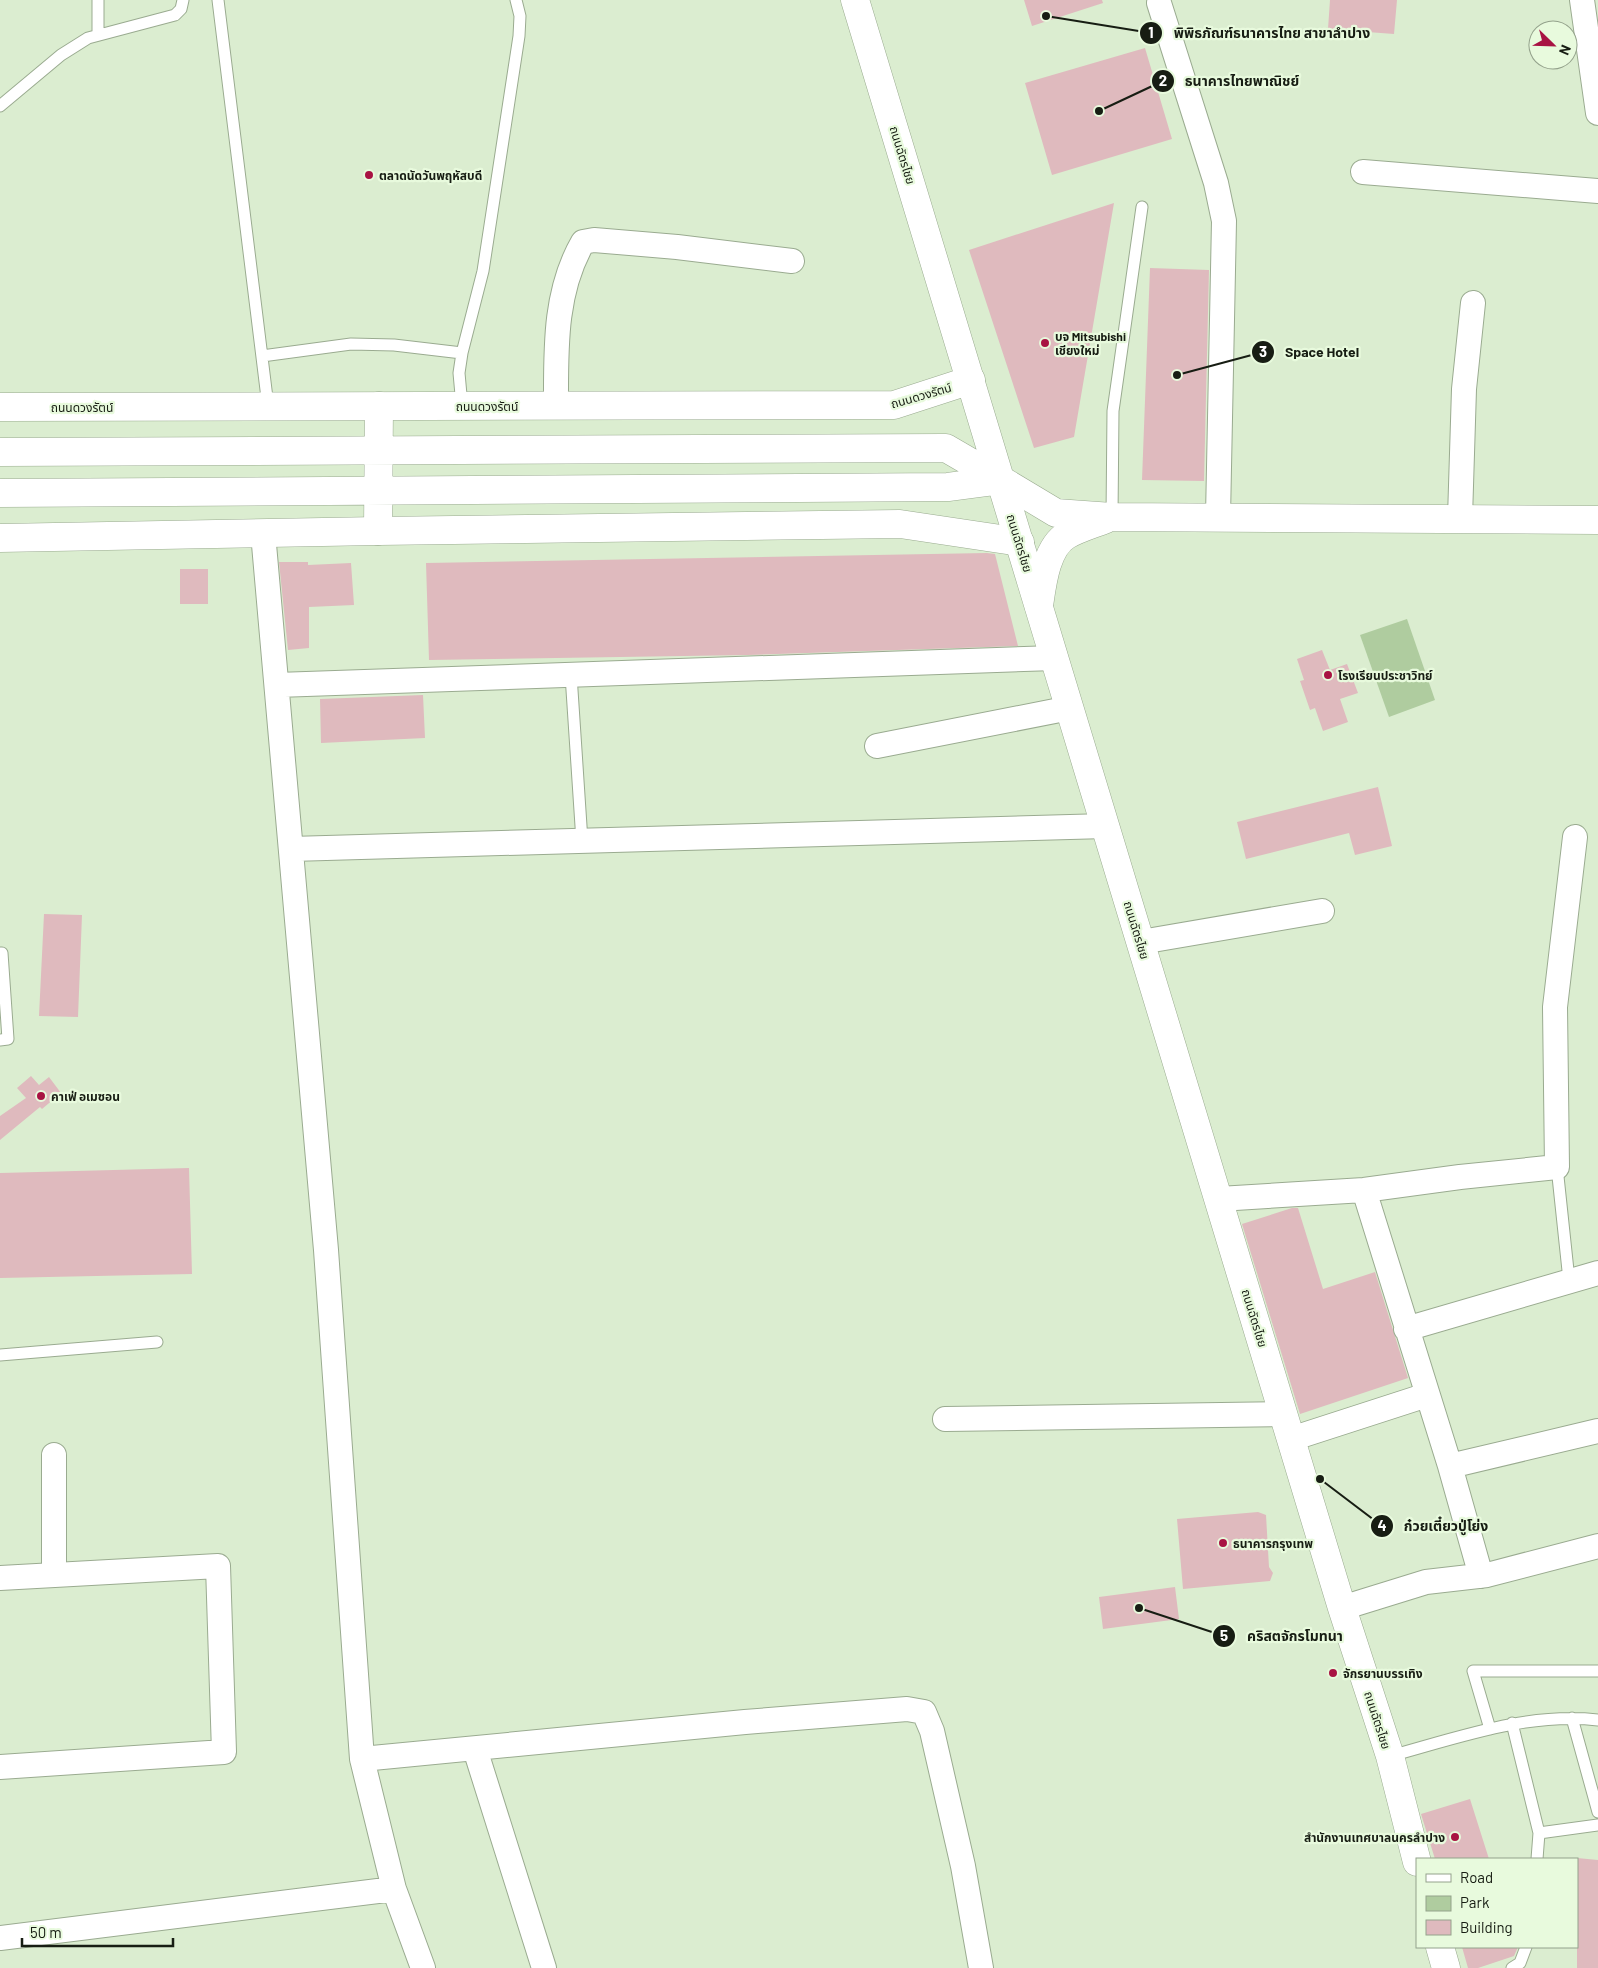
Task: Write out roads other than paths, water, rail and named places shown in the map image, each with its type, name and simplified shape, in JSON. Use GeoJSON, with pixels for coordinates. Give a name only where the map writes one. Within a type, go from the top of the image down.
{"type":"FeatureCollection","features":[{"type":"Feature","properties":{"kind":"main road","name":"ถนนฉัตรไชย"},"geometry":{"type":"LineString","coordinates":[[855,0],[1342,1608],[1390,1756],[1416,1858]]}},
{"type":"Feature","properties":{"kind":"main road","name":"ถนนดวงรัตน์"},"geometry":{"type":"LineString","coordinates":[[0,407],[894,405],[971,380]]}},
{"type":"Feature","properties":{"kind":"main road"},"geometry":{"type":"LineString","coordinates":[[378,531],[379,406]]}},
{"type":"Feature","properties":{"kind":"main road"},"geometry":{"type":"LineString","coordinates":[[0,452],[946,448],[1056,513],[1112,516],[1598,520]]}},
{"type":"Feature","properties":{"kind":"main road"},"geometry":{"type":"LineString","coordinates":[[0,493],[378,489],[948,487],[1001,480]]}},
{"type":"Feature","properties":{"kind":"main road"},"geometry":{"type":"LineString","coordinates":[[1039,606],[1042,578],[1051,555],[1065,536],[1112,516]]}},
{"type":"Feature","properties":{"kind":"main road"},"geometry":{"type":"LineString","coordinates":[[0,538],[900,524],[1020,542]]}},
{"type":"Feature","properties":{"kind":"main road"},"geometry":{"type":"LineString","coordinates":[[1440,1948],[1446,1968]]}},
{"type":"Feature","properties":{"kind":"street"},"geometry":{"type":"LineString","coordinates":[[1582,0],[1598,113]]}},
{"type":"Feature","properties":{"kind":"street"},"geometry":{"type":"LineString","coordinates":[[1159,3],[1216,183],[1224,221],[1218,517]]}},
{"type":"Feature","properties":{"kind":"street"},"geometry":{"type":"LineString","coordinates":[[1363,172],[1598,191]]}},
{"type":"Feature","properties":{"kind":"street"},"geometry":{"type":"LineString","coordinates":[[556,406],[556,344],[560,314],[565,284],[583,242],[594,240],[676,246],[792,261]]}},
{"type":"Feature","properties":{"kind":"street"},"geometry":{"type":"LineString","coordinates":[[1460,518],[1464,390],[1473,303]]}},
{"type":"Feature","properties":{"kind":"street"},"geometry":{"type":"LineString","coordinates":[[263,533],[326,1250],[362,1759],[394,1888],[422,1968]]}},
{"type":"Feature","properties":{"kind":"street"},"geometry":{"type":"LineString","coordinates":[[277,685],[1055,658]]}},
{"type":"Feature","properties":{"kind":"street"},"geometry":{"type":"LineString","coordinates":[[878,746],[1070,708]]}},
{"type":"Feature","properties":{"kind":"street"},"geometry":{"type":"LineString","coordinates":[[291,849],[1106,826]]}},
{"type":"Feature","properties":{"kind":"street"},"geometry":{"type":"LineString","coordinates":[[1218,1198],[1364,1190],[1460,1177],[1557,1167],[1556,1007],[1575,837]]}},
{"type":"Feature","properties":{"kind":"street"},"geometry":{"type":"LineString","coordinates":[[1141,942],[1322,911]]}},
{"type":"Feature","properties":{"kind":"street"},"geometry":{"type":"LineString","coordinates":[[1364,1190],[1406,1330],[1450,1466],[1481,1576]]}},
{"type":"Feature","properties":{"kind":"street"},"geometry":{"type":"LineString","coordinates":[[1406,1330],[1569,1280],[1598,1273]]}},
{"type":"Feature","properties":{"kind":"street"},"geometry":{"type":"LineString","coordinates":[[945,1419],[1288,1427],[1427,1395]]}},
{"type":"Feature","properties":{"kind":"street"},"geometry":{"type":"LineString","coordinates":[[1450,1466],[1598,1431]]}},
{"type":"Feature","properties":{"kind":"street"},"geometry":{"type":"LineString","coordinates":[[54,1455],[54,1575]]}},
{"type":"Feature","properties":{"kind":"street"},"geometry":{"type":"LineString","coordinates":[[1342,1608],[1426,1582],[1481,1576],[1598,1546]]}},
{"type":"Feature","properties":{"kind":"street"},"geometry":{"type":"LineString","coordinates":[[0,1578],[218,1566],[224,1752],[0,1767]]}},
{"type":"Feature","properties":{"kind":"street"},"geometry":{"type":"LineString","coordinates":[[362,1759],[745,1722],[907,1709],[924,1712],[932,1731],[963,1866],[982,1968]]}},
{"type":"Feature","properties":{"kind":"street"},"geometry":{"type":"LineString","coordinates":[[475,1749],[544,1968]]}},
{"type":"Feature","properties":{"kind":"street"},"geometry":{"type":"LineString","coordinates":[[0,1938],[394,1888]]}},
{"type":"Feature","properties":{"kind":"lane"},"geometry":{"type":"LineString","coordinates":[[98,0],[98,35]]}},
{"type":"Feature","properties":{"kind":"lane"},"geometry":{"type":"LineString","coordinates":[[0,106],[61,55],[88,38],[175,15],[181,9],[183,0]]}},
{"type":"Feature","properties":{"kind":"lane"},"geometry":{"type":"LineString","coordinates":[[218,0],[268,406]]}},
{"type":"Feature","properties":{"kind":"lane"},"geometry":{"type":"LineString","coordinates":[[462,406],[460,373],[462,352],[483,271],[519,36],[520,16],[516,0]]}},
{"type":"Feature","properties":{"kind":"lane"},"geometry":{"type":"LineString","coordinates":[[1112,516],[1113,411],[1142,206]]}},
{"type":"Feature","properties":{"kind":"lane"},"geometry":{"type":"LineString","coordinates":[[262,356],[352,344],[394,345],[462,352]]}},
{"type":"Feature","properties":{"kind":"lane"},"geometry":{"type":"LineString","coordinates":[[571,675],[582,841]]}},
{"type":"Feature","properties":{"kind":"lane"},"geometry":{"type":"LineString","coordinates":[[0,953],[2,953],[8,1038],[0,1040]]}},
{"type":"Feature","properties":{"kind":"lane"},"geometry":{"type":"LineString","coordinates":[[1557,1167],[1569,1280]]}},
{"type":"Feature","properties":{"kind":"lane"},"geometry":{"type":"LineString","coordinates":[[0,1355],[157,1342]]}},
{"type":"Feature","properties":{"kind":"lane"},"geometry":{"type":"LineString","coordinates":[[1490,1728],[1472,1671],[1598,1671]]}},
{"type":"Feature","properties":{"kind":"lane"},"geometry":{"type":"LineString","coordinates":[[1390,1756],[1512,1723],[1572,1718],[1598,1720]]}},
{"type":"Feature","properties":{"kind":"lane"},"geometry":{"type":"LineString","coordinates":[[1572,1718],[1598,1812]]}},
{"type":"Feature","properties":{"kind":"lane"},"geometry":{"type":"LineString","coordinates":[[1512,1723],[1539,1832],[1537,1858]]}},
{"type":"Feature","properties":{"kind":"lane"},"geometry":{"type":"LineString","coordinates":[[1539,1832],[1598,1825]]}},
{"type":"Feature","properties":{"kind":"lane"},"geometry":{"type":"LineString","coordinates":[[1512,1968],[1520,1963],[1526,1948]]}},
{"type":"Feature","properties":{"kind":"place","name":"พิพิธภัณฑ์ธนาคารไทย สาขาลำปาง"},"geometry":{"type":"Point","coordinates":[1046,16]}},
{"type":"Feature","properties":{"kind":"place","name":"ธนาคารไทยพาณิชย์"},"geometry":{"type":"Point","coordinates":[1099,111]}},
{"type":"Feature","properties":{"kind":"place","name":"ตลาดนัดวันพฤหัสบดี"},"geometry":{"type":"Point","coordinates":[369,175]}},
{"type":"Feature","properties":{"kind":"place","name":"บจ Mitsubishi เชียงใหม่"},"geometry":{"type":"Point","coordinates":[1045,343]}},
{"type":"Feature","properties":{"kind":"place","name":"Space Hotel"},"geometry":{"type":"Point","coordinates":[1177,375]}},
{"type":"Feature","properties":{"kind":"place","name":"โรงเรียนประชาวิทย์"},"geometry":{"type":"Point","coordinates":[1328,675]}},
{"type":"Feature","properties":{"kind":"place","name":"คาเฟ่ อเมซอน"},"geometry":{"type":"Point","coordinates":[41,1096]}},
{"type":"Feature","properties":{"kind":"place","name":"ก๋วยเตี๋ยวปู่โย่ง"},"geometry":{"type":"Point","coordinates":[1320,1479]}},
{"type":"Feature","properties":{"kind":"place","name":"ธนาคารกรุงเทพ"},"geometry":{"type":"Point","coordinates":[1223,1543]}},
{"type":"Feature","properties":{"kind":"place","name":"คริสตจักรโมทนา"},"geometry":{"type":"Point","coordinates":[1139,1608]}},
{"type":"Feature","properties":{"kind":"place","name":"จักรยานบรรเทิง"},"geometry":{"type":"Point","coordinates":[1333,1673]}},
{"type":"Feature","properties":{"kind":"place","name":"สำนักงานเทศบาลนครลำปาง"},"geometry":{"type":"Point","coordinates":[1455,1837]}}]}
